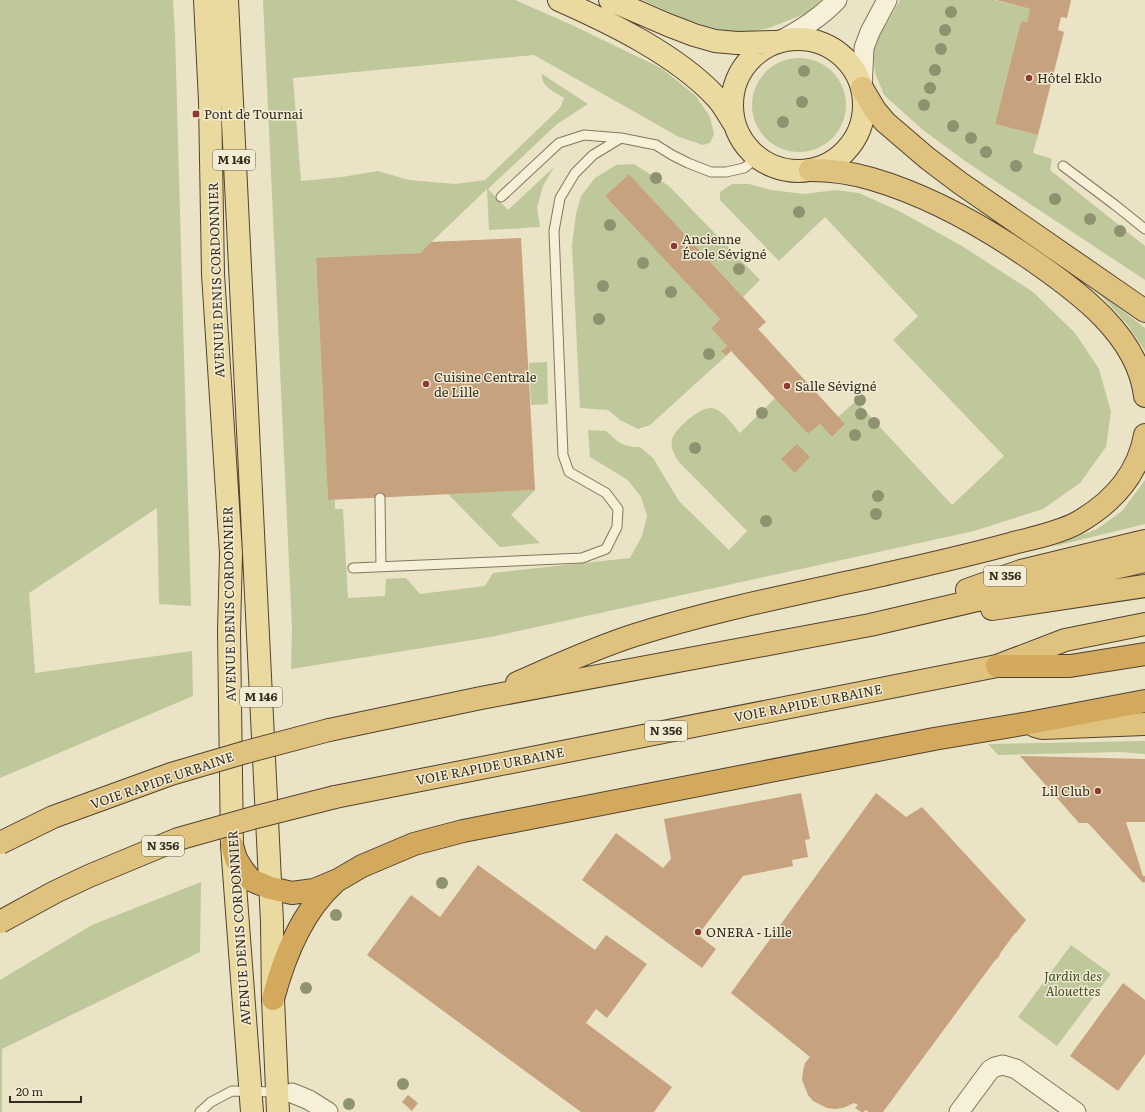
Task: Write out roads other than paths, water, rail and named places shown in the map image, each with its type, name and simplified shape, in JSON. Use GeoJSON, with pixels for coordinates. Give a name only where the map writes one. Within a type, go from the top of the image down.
{"type":"FeatureCollection","features":[{"type":"Feature","properties":{"kind":"highway"},"geometry":{"type":"LineString","coordinates":[[862,88],[875,110],[885,122],[922,154],[960,183],[1143,309]]}},
{"type":"Feature","properties":{"kind":"highway"},"geometry":{"type":"LineString","coordinates":[[810,170],[844,172],[873,179],[911,193],[977,224],[1016,249],[1074,290],[1107,322],[1123,342],[1132,357],[1139,372],[1145,396]]}},
{"type":"Feature","properties":{"kind":"highway"},"geometry":{"type":"LineString","coordinates":[[481,698],[584,654],[633,636],[688,620],[963,557],[1049,534],[1062,529],[1097,510],[1113,497],[1124,484],[1136,464],[1143,445],[1145,434]]}},
{"type":"Feature","properties":{"kind":"highway","name":"N 356"},"geometry":{"type":"LineString","coordinates":[[870,625],[1021,571],[1145,542]]}},
{"type":"Feature","properties":{"kind":"highway"},"geometry":{"type":"LineString","coordinates":[[870,625],[1145,561]]}},
{"type":"Feature","properties":{"kind":"highway"},"geometry":{"type":"LineString","coordinates":[[870,625],[1024,605],[1145,586]]}},
{"type":"Feature","properties":{"kind":"highway","name":"N 356"},"geometry":{"type":"LineString","coordinates":[[998,666],[1065,640],[1145,624]]}},
{"type":"Feature","properties":{"kind":"highway","name":"VOIE RAPIDE URBAINE"},"geometry":{"type":"LineString","coordinates":[[0,843],[53,817],[171,774],[329,730],[481,698],[870,625]]}},
{"type":"Feature","properties":{"kind":"highway"},"geometry":{"type":"LineString","coordinates":[[998,666],[1070,666],[1145,654]]}},
{"type":"Feature","properties":{"kind":"highway","name":"VOIE RAPIDE URBAINE"},"geometry":{"type":"LineString","coordinates":[[0,922],[55,892],[89,876],[178,840],[335,796],[998,666]]}},
{"type":"Feature","properties":{"kind":"highway"},"geometry":{"type":"LineString","coordinates":[[232,845],[236,859],[252,880],[270,888],[292,893],[314,890],[338,880],[362,866],[395,850],[463,831],[926,741],[1145,701]]}},
{"type":"Feature","properties":{"kind":"highway"},"geometry":{"type":"LineString","coordinates":[[1029,723],[1042,728],[1145,724]]}},
{"type":"Feature","properties":{"kind":"highway"},"geometry":{"type":"LineString","coordinates":[[273,999],[279,976],[300,927],[324,892],[338,880]]}},
{"type":"Feature","properties":{"kind":"main road","name":"AVENUE DENIS CORDONNIER"},"geometry":{"type":"LineString","coordinates":[[205,0],[210,101],[213,274],[231,553],[229,632],[232,845],[251,1102]]}},
{"type":"Feature","properties":{"kind":"main road","name":"AVENUE DENIS CORDONNIER"},"geometry":{"type":"LineString","coordinates":[[227,0],[272,922],[273,999],[282,1099]]}},
{"type":"Feature","properties":{"kind":"main road"},"geometry":{"type":"LineString","coordinates":[[559,0],[645,43],[684,69],[717,98],[746,144],[758,157],[766,162],[783,169],[810,170],[835,160],[854,141],[864,116],[862,88],[855,70],[849,62],[830,47],[807,39],[778,42],[737,43],[715,41],[668,25],[610,0]]}},
{"type":"Feature","properties":{"kind":"main road"},"geometry":{"type":"LineString","coordinates":[[737,129],[732,100],[736,81],[753,57],[760,51],[778,42]]}},
{"type":"Feature","properties":{"kind":"street"},"geometry":{"type":"LineString","coordinates":[[778,42],[814,21],[837,0]]}},
{"type":"Feature","properties":{"kind":"street"},"geometry":{"type":"LineString","coordinates":[[862,88],[864,48],[870,32],[887,0]]}},
{"type":"Feature","properties":{"kind":"street"},"geometry":{"type":"LineString","coordinates":[[959,1112],[987,1074],[995,1067],[1003,1065],[1016,1069],[1076,1112]]}},
{"type":"Feature","properties":{"kind":"street"},"geometry":{"type":"LineString","coordinates":[[282,1099],[309,1100],[328,1112]]}},
{"type":"Feature","properties":{"kind":"lane"},"geometry":{"type":"LineString","coordinates":[[501,197],[560,143],[584,135],[621,138],[656,145],[688,163],[711,172],[726,172],[744,168],[758,157]]}},
{"type":"Feature","properties":{"kind":"lane"},"geometry":{"type":"LineString","coordinates":[[353,568],[582,558],[606,549],[618,527],[618,509],[606,493],[570,472],[563,455],[554,231],[560,198],[575,173],[593,155],[621,138]]}},
{"type":"Feature","properties":{"kind":"lane"},"geometry":{"type":"LineString","coordinates":[[1063,166],[1145,229]]}},
{"type":"Feature","properties":{"kind":"lane"},"geometry":{"type":"LineString","coordinates":[[380,498],[381,566]]}},
{"type":"Feature","properties":{"kind":"lane"},"geometry":{"type":"LineString","coordinates":[[200,1112],[211,1102],[232,1091],[251,1102],[282,1099]]}},
{"type":"Feature","properties":{"kind":"place","name":"Hôtel Eklo"},"geometry":{"type":"Point","coordinates":[1029,78]}},
{"type":"Feature","properties":{"kind":"place","name":"Pont de Tournai"},"geometry":{"type":"Point","coordinates":[196,114]}},
{"type":"Feature","properties":{"kind":"place","name":"Ancienne École Sévigné"},"geometry":{"type":"Point","coordinates":[674,246]}},
{"type":"Feature","properties":{"kind":"place","name":"Cuisine Centrale de Lille"},"geometry":{"type":"Point","coordinates":[426,384]}},
{"type":"Feature","properties":{"kind":"place","name":"Salle Sévigné"},"geometry":{"type":"Point","coordinates":[787,386]}},
{"type":"Feature","properties":{"kind":"place","name":"Lil Club"},"geometry":{"type":"Point","coordinates":[1098,791]}},
{"type":"Feature","properties":{"kind":"place","name":"ONERA - Lille"},"geometry":{"type":"Point","coordinates":[698,932]}},
{"type":"Feature","properties":{"kind":"park label","name":"Jardin des Alouettes"},"geometry":{"type":"Point","coordinates":[1073,984]}}]}
